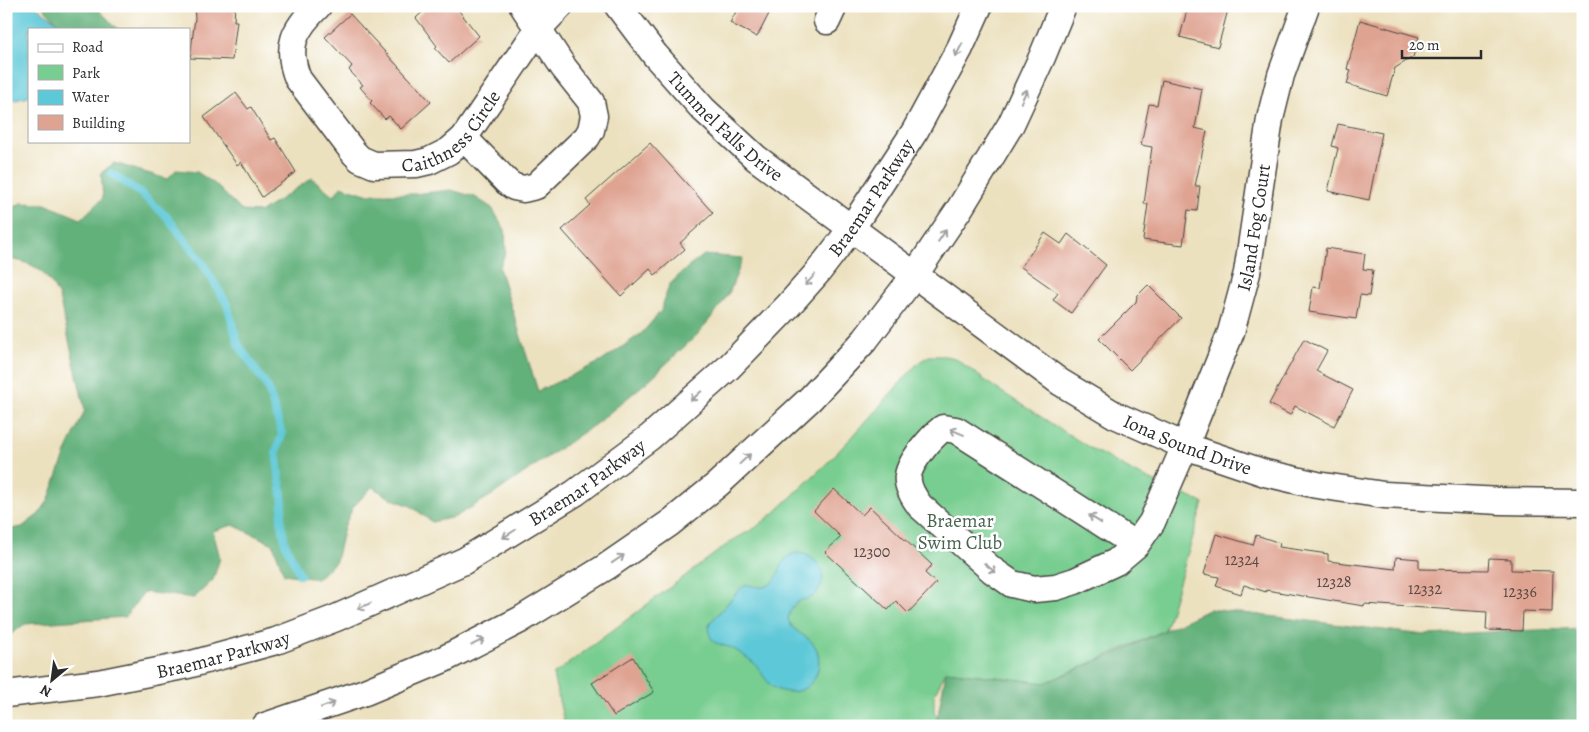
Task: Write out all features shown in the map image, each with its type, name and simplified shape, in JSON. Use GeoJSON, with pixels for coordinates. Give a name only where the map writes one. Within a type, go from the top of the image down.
{"type":"FeatureCollection","features":[{"type":"Feature","properties":{"kind":"street","name":"Caithness Circle"},"geometry":{"type":"LineString","coordinates":[[318,6],[305,19],[295,34],[292,48],[293,66],[298,79],[354,153],[360,159],[374,165],[416,164],[429,161],[449,152],[464,138],[538,29],[560,6]]}},
{"type":"Feature","properties":{"kind":"street"},"geometry":{"type":"LineString","coordinates":[[464,138],[507,182],[514,187],[524,189],[536,186],[587,137],[591,130],[594,116],[591,102],[564,68],[523,6]]}},
{"type":"Feature","properties":{"kind":"street","name":"Tummel Falls Drive"},"geometry":{"type":"LineString","coordinates":[[618,6],[655,55],[703,109],[756,158],[852,229]]}},
{"type":"Feature","properties":{"kind":"street","name":"Braemar Parkway"},"geometry":{"type":"LineString","coordinates":[[6,694],[107,681],[188,665],[276,641],[336,618],[464,561],[575,493],[650,437],[728,368],[818,272],[852,229],[915,131],[960,48],[979,6]]}},
{"type":"Feature","properties":{"kind":"street"},"geometry":{"type":"LineString","coordinates":[[265,726],[365,692],[444,659],[520,620],[606,567],[670,523],[718,484],[810,398],[864,340],[914,276],[960,208],[1010,124],[1042,57],[1063,6]]}},
{"type":"Feature","properties":{"kind":"street","name":"Island Fog Court"},"geometry":{"type":"LineString","coordinates":[[1136,545],[956,430],[944,428],[934,435],[911,463],[907,473],[908,484],[920,506],[992,570],[1012,584],[1034,589],[1056,587],[1116,562],[1136,545],[1152,522],[1231,332],[1247,273],[1270,119],[1281,75],[1306,6]]}},
{"type":"Feature","properties":{"kind":"street","name":"Iona Sound Drive"},"geometry":{"type":"LineString","coordinates":[[852,229],[1060,382],[1116,415],[1185,446],[1264,473],[1317,485],[1384,494],[1501,501],[1583,502]]}},
{"type":"Feature","properties":{"kind":"green space"},"geometry":{"type":"Polygon","coordinates":[[[42,6],[95,6],[117,28],[63,28],[42,6]]]}},
{"type":"Feature","properties":{"kind":"green space"},"geometry":{"type":"Polygon","coordinates":[[[114,163],[167,179],[176,170],[197,172],[215,184],[242,211],[261,212],[312,178],[334,196],[341,186],[366,194],[414,194],[451,190],[475,197],[492,208],[505,230],[506,252],[499,268],[538,391],[602,361],[642,333],[661,311],[669,285],[704,255],[743,258],[730,291],[721,305],[699,333],[648,381],[597,423],[492,495],[455,517],[432,522],[411,506],[392,499],[372,487],[353,507],[344,527],[336,561],[317,579],[284,574],[273,544],[233,525],[213,531],[220,558],[213,580],[194,598],[144,592],[125,617],[25,624],[6,638],[6,530],[22,527],[39,514],[48,501],[67,450],[85,410],[59,297],[50,281],[39,270],[25,262],[6,259],[6,212],[21,203],[45,204],[81,219],[103,198],[101,173],[114,163]]]}},
{"type":"Feature","properties":{"kind":"green space","name":"Braemar Swim Club"},"geometry":{"type":"Polygon","coordinates":[[[929,356],[955,358],[994,387],[1090,448],[1135,473],[1203,503],[1165,630],[1045,683],[946,671],[934,695],[934,711],[941,726],[565,726],[553,675],[733,540],[755,528],[774,513],[853,436],[919,362],[929,356]]]}},
{"type":"Feature","properties":{"kind":"green space"},"geometry":{"type":"Polygon","coordinates":[[[1210,609],[1425,635],[1583,628],[1583,726],[936,726],[946,671],[1045,683],[1121,651],[1210,609]]]}},
{"type":"Feature","properties":{"kind":"water"},"geometry":{"type":"Polygon","coordinates":[[[6,6],[35,6],[63,28],[28,28],[28,97],[6,102],[6,6]]]}},
{"type":"Feature","properties":{"kind":"water"},"geometry":{"type":"Polygon","coordinates":[[[796,553],[803,554],[815,561],[822,572],[822,584],[818,591],[814,596],[795,604],[788,618],[790,624],[816,647],[819,663],[814,679],[809,685],[802,690],[785,692],[773,687],[754,663],[746,657],[732,648],[714,642],[710,636],[709,624],[742,587],[749,585],[765,587],[773,582],[785,559],[796,553]]]}},
{"type":"Feature","properties":{"kind":"building"},"geometry":{"type":"Polygon","coordinates":[[[194,6],[235,6],[234,21],[237,21],[232,60],[190,58],[195,18],[194,6]]]}},
{"type":"Feature","properties":{"kind":"building"},"geometry":{"type":"Polygon","coordinates":[[[429,6],[455,6],[479,36],[449,63],[435,48],[437,46],[416,18],[429,6]]]}},
{"type":"Feature","properties":{"kind":"building"},"geometry":{"type":"Polygon","coordinates":[[[739,6],[773,6],[757,37],[730,23],[739,6]]]}},
{"type":"Feature","properties":{"kind":"building"},"geometry":{"type":"Polygon","coordinates":[[[1188,6],[1229,6],[1218,47],[1180,37],[1188,6]]]}},
{"type":"Feature","properties":{"kind":"building"},"geometry":{"type":"Polygon","coordinates":[[[350,14],[431,102],[401,129],[389,116],[385,119],[370,103],[372,101],[360,87],[363,85],[349,70],[352,66],[325,37],[350,14]]]}},
{"type":"Feature","properties":{"kind":"building"},"geometry":{"type":"Polygon","coordinates":[[[1360,20],[1419,37],[1413,57],[1395,68],[1387,96],[1347,84],[1351,70],[1347,69],[1360,20]]]}},
{"type":"Feature","properties":{"kind":"building"},"geometry":{"type":"Polygon","coordinates":[[[1162,80],[1202,89],[1195,128],[1207,131],[1195,186],[1200,186],[1197,211],[1188,210],[1183,245],[1143,240],[1148,204],[1144,204],[1152,147],[1141,145],[1149,104],[1157,105],[1162,80]]]}},
{"type":"Feature","properties":{"kind":"building"},"geometry":{"type":"Polygon","coordinates":[[[236,93],[248,109],[251,107],[271,140],[275,138],[296,172],[262,197],[241,162],[237,165],[204,117],[236,93]]]}},
{"type":"Feature","properties":{"kind":"building"},"geometry":{"type":"Polygon","coordinates":[[[1338,124],[1382,133],[1369,200],[1328,191],[1338,148],[1332,146],[1338,124]]]}},
{"type":"Feature","properties":{"kind":"building"},"geometry":{"type":"Polygon","coordinates":[[[650,143],[713,213],[680,243],[685,249],[655,275],[650,269],[621,296],[562,230],[590,205],[586,200],[650,143]]]}},
{"type":"Feature","properties":{"kind":"building"},"geometry":{"type":"Polygon","coordinates":[[[1045,233],[1061,244],[1068,234],[1106,265],[1071,313],[1053,300],[1058,293],[1021,267],[1045,233]]]}},
{"type":"Feature","properties":{"kind":"building"},"geometry":{"type":"Polygon","coordinates":[[[1326,248],[1365,254],[1363,269],[1373,270],[1369,296],[1360,295],[1356,319],[1309,312],[1313,287],[1320,288],[1326,248]]]}},
{"type":"Feature","properties":{"kind":"building"},"geometry":{"type":"Polygon","coordinates":[[[1148,285],[1181,318],[1130,370],[1099,339],[1136,302],[1137,296],[1148,285]]]}},
{"type":"Feature","properties":{"kind":"building"},"geometry":{"type":"Polygon","coordinates":[[[1304,339],[1327,351],[1316,371],[1353,390],[1334,426],[1295,406],[1290,415],[1269,404],[1304,339]]]}},
{"type":"Feature","properties":{"kind":"building"},"geometry":{"type":"Polygon","coordinates":[[[834,489],[862,515],[870,507],[932,565],[925,573],[936,583],[908,613],[896,601],[888,610],[825,552],[841,537],[814,511],[834,489]]]}},
{"type":"Feature","properties":{"kind":"building"},"geometry":{"type":"Polygon","coordinates":[[[1216,534],[1253,545],[1256,535],[1280,543],[1279,547],[1328,554],[1328,561],[1395,569],[1396,557],[1419,559],[1419,569],[1488,570],[1489,558],[1511,559],[1511,570],[1553,571],[1552,612],[1523,611],[1522,631],[1486,630],[1487,612],[1364,604],[1364,606],[1266,590],[1266,592],[1244,585],[1241,594],[1216,586],[1219,577],[1204,574],[1216,534]]]}},
{"type":"Feature","properties":{"kind":"building"},"geometry":{"type":"Polygon","coordinates":[[[633,657],[654,692],[614,716],[592,683],[633,657]]]}},
{"type":"Feature","properties":{"kind":"waterway"},"geometry":{"type":"LineString","coordinates":[[111,173],[143,195],[168,218],[203,264],[227,304],[238,344],[268,388],[282,434],[276,452],[283,503],[281,519],[285,543],[300,575]]}}]}
